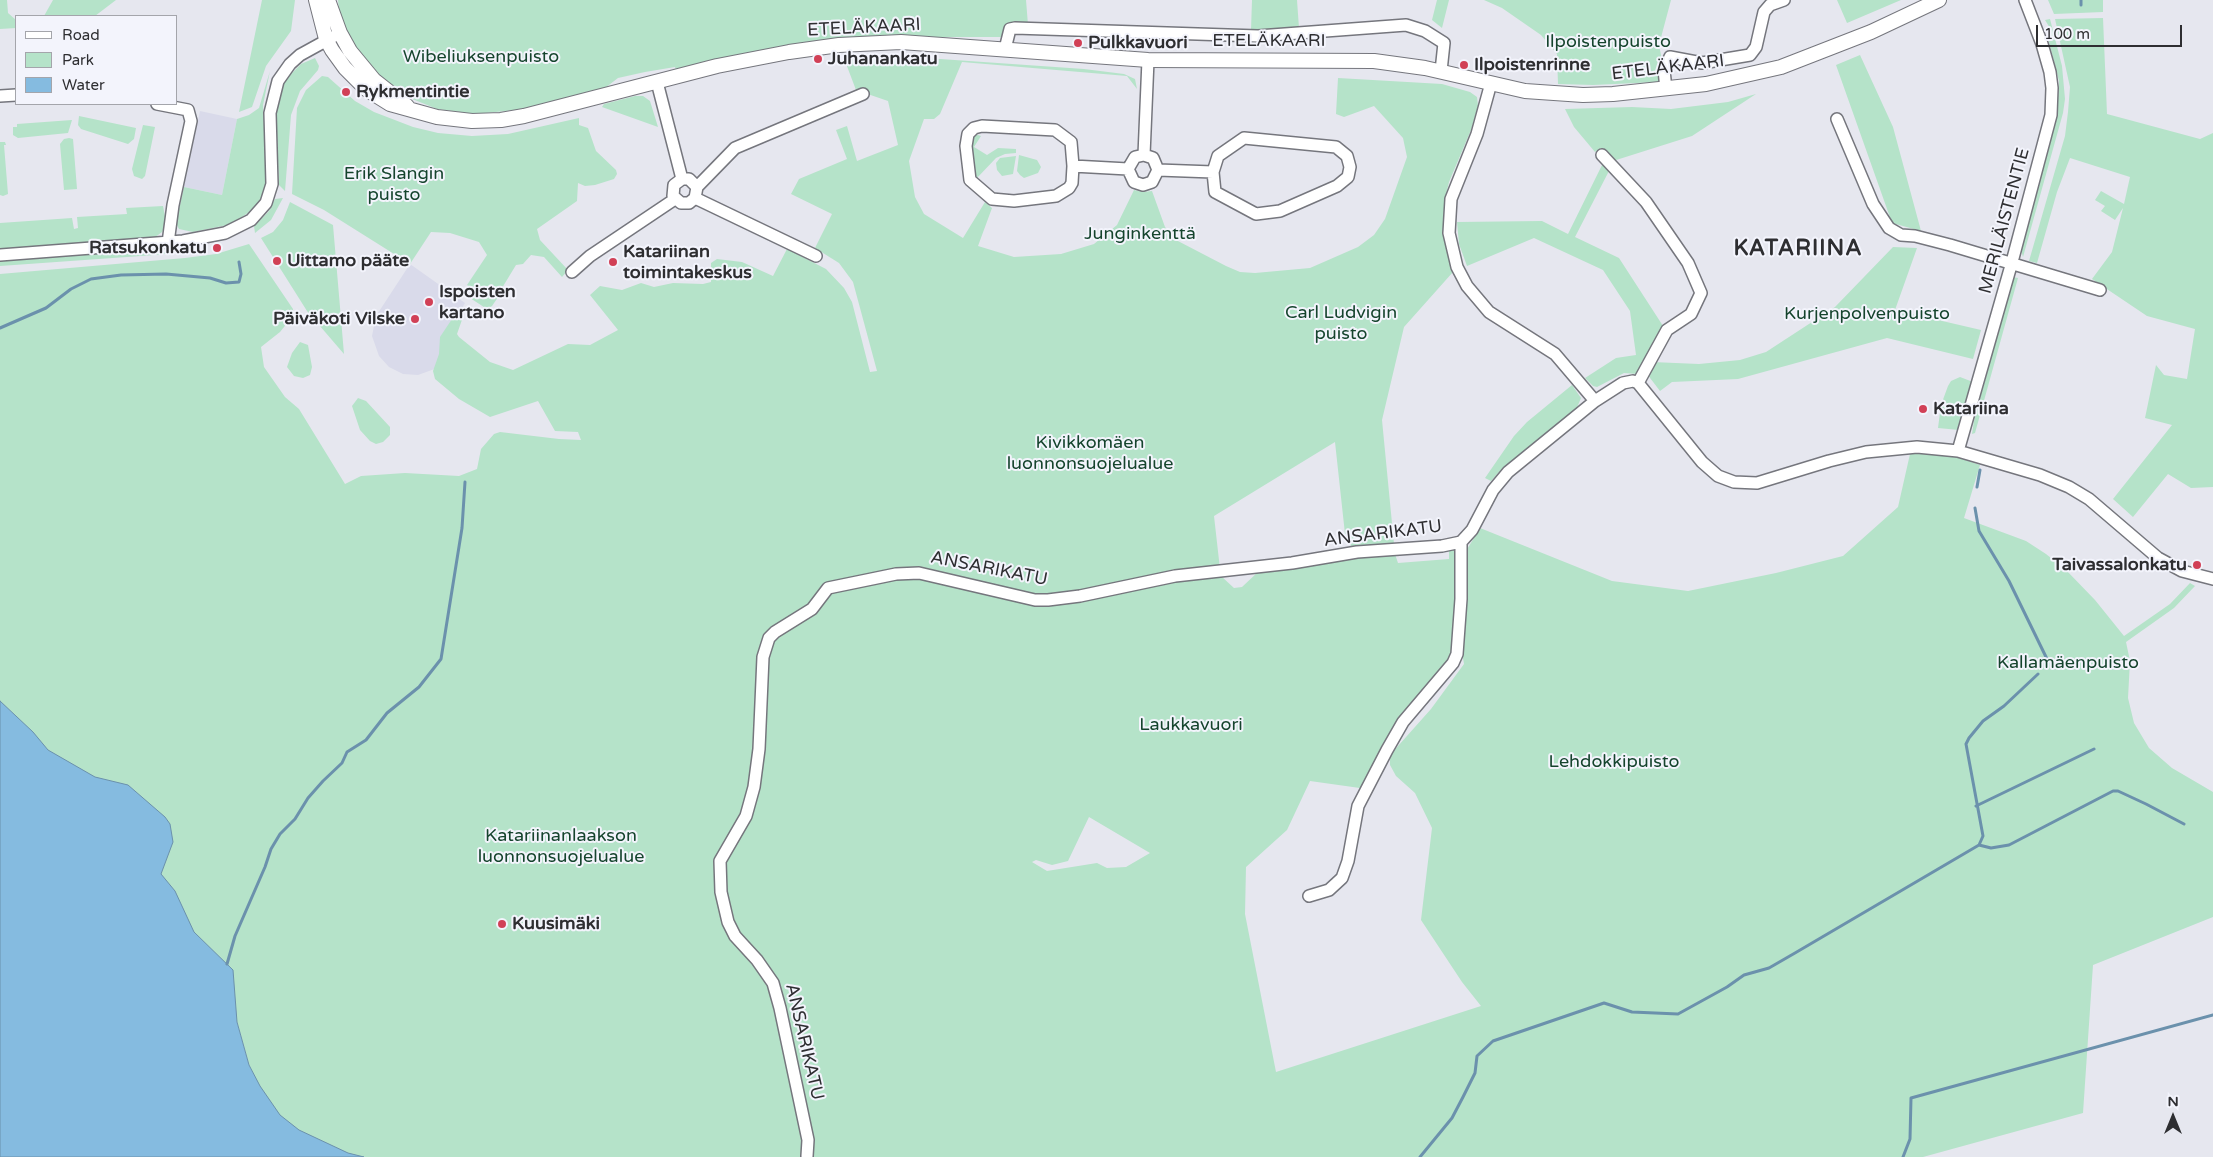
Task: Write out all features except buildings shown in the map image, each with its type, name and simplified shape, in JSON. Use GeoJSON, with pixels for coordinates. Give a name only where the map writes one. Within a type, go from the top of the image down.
{"type":"FeatureCollection","features":[{"type":"Feature","properties":{"kind":"main road"},"geometry":{"type":"LineString","coordinates":[[316,0],[326,40]]}},
{"type":"Feature","properties":{"kind":"main road","name":"ETELÄKAARI"},"geometry":{"type":"LineString","coordinates":[[328,0],[340,33],[350,51],[366,72],[410,108]]}},
{"type":"Feature","properties":{"kind":"main road","name":"ETELÄKAARI"},"geometry":{"type":"LineString","coordinates":[[326,40],[345,68],[366,89],[390,104],[453,120],[501,120],[572,105],[657,82],[789,52],[840,45],[901,42],[1148,60],[1366,61],[1399,64],[1525,91],[1582,95],[1666,89],[1722,81],[1781,66],[1871,32],[1939,0]]}},
{"type":"Feature","properties":{"kind":"street"},"geometry":{"type":"LineString","coordinates":[[1666,89],[1664,70],[1670,57],[1702,63],[1750,56],[1756,47],[1764,12],[1770,5],[1784,0]]}},
{"type":"Feature","properties":{"kind":"street","name":"MERILÄISTENTIE"},"geometry":{"type":"LineString","coordinates":[[1958,450],[2046,138],[2052,102],[2047,59],[2025,0]]}},
{"type":"Feature","properties":{"kind":"street"},"geometry":{"type":"LineString","coordinates":[[1006,49],[1010,29],[1015,28],[1258,36],[1406,25],[1425,31],[1444,43],[1441,72]]}},
{"type":"Feature","properties":{"kind":"street"},"geometry":{"type":"LineString","coordinates":[[0,255],[168,243],[225,233],[250,220],[263,208],[269,197],[272,184],[270,121],[275,88],[281,74],[293,60],[340,33]]}},
{"type":"Feature","properties":{"kind":"street"},"geometry":{"type":"LineString","coordinates":[[1144,155],[1148,60]]}},
{"type":"Feature","properties":{"kind":"street"},"geometry":{"type":"LineString","coordinates":[[657,82],[682,179]]}},
{"type":"Feature","properties":{"kind":"street"},"geometry":{"type":"LineString","coordinates":[[1491,83],[1477,134],[1451,199],[1449,233],[1457,266],[1467,286],[1489,312],[1556,354],[1595,401]]}},
{"type":"Feature","properties":{"kind":"street"},"geometry":{"type":"LineString","coordinates":[[816,256],[696,192],[689,179],[682,179],[674,185],[672,192],[675,199],[686,204],[696,192],[735,148],[863,94]]}},
{"type":"Feature","properties":{"kind":"street"},"geometry":{"type":"LineString","coordinates":[[0,96],[15,95]]}},
{"type":"Feature","properties":{"kind":"street"},"geometry":{"type":"LineString","coordinates":[[162,105],[188,110],[191,121],[173,205],[168,243]]}},
{"type":"Feature","properties":{"kind":"street"},"geometry":{"type":"LineString","coordinates":[[1837,119],[1873,204],[1889,228],[1901,235],[1934,240],[2100,290]]}},
{"type":"Feature","properties":{"kind":"street"},"geometry":{"type":"LineString","coordinates":[[982,126],[1052,129],[1071,142],[1073,166],[1072,183],[1069,188],[1056,196],[1014,201],[992,199],[970,180],[966,140],[974,128],[982,126]]}},
{"type":"Feature","properties":{"kind":"street"},"geometry":{"type":"LineString","coordinates":[[1244,138],[1336,147],[1346,156],[1350,167],[1345,181],[1337,186],[1280,211],[1262,215],[1256,214],[1219,196],[1213,185],[1213,172],[1218,156],[1244,138]]}},
{"type":"Feature","properties":{"kind":"street"},"geometry":{"type":"LineString","coordinates":[[1144,155],[1153,158],[1158,170],[1152,182],[1143,185],[1134,182],[1128,169],[1135,157],[1144,155]]}},
{"type":"Feature","properties":{"kind":"street"},"geometry":{"type":"LineString","coordinates":[[1602,155],[1646,202],[1688,263],[1701,293],[1691,314],[1667,330],[1638,384],[1702,462],[1718,476],[1734,482],[1758,483],[1829,461],[1866,452],[1917,447],[1958,450],[2040,475],[2069,487],[2089,499],[2132,538],[2158,558],[2182,571],[2213,580]]}},
{"type":"Feature","properties":{"kind":"street"},"geometry":{"type":"LineString","coordinates":[[1073,166],[1128,169]]}},
{"type":"Feature","properties":{"kind":"street"},"geometry":{"type":"LineString","coordinates":[[1158,170],[1213,172]]}},
{"type":"Feature","properties":{"kind":"street"},"geometry":{"type":"LineString","coordinates":[[572,272],[590,256],[675,199]]}},
{"type":"Feature","properties":{"kind":"street","name":"ANSARIKATU"},"geometry":{"type":"LineString","coordinates":[[808,1156],[808,1140],[775,990],[766,971],[735,936],[728,922],[720,883],[720,861],[746,816],[754,787],[759,748],[763,657],[769,638],[774,632],[812,609],[828,588],[896,574],[919,573],[1035,600],[1048,600],[1080,596],[1175,576],[1292,563],[1356,552],[1442,546],[1461,542],[1472,530],[1503,477],[1595,401],[1623,384],[1633,381],[1638,384]]}},
{"type":"Feature","properties":{"kind":"street"},"geometry":{"type":"LineString","coordinates":[[1309,896],[1329,890],[1342,878],[1348,861],[1358,806],[1403,722],[1453,663],[1457,654],[1461,599],[1461,542]]}},
{"type":"Feature","properties":{"kind":"shaded area"},"geometry":{"type":"Polygon","coordinates":[[[200,111],[237,119],[222,195],[184,187],[200,111]]]}},
{"type":"Feature","properties":{"kind":"shaded area","name":"Päiväkoti Vilske"},"geometry":{"type":"Polygon","coordinates":[[[410,264],[465,303],[445,336],[440,367],[418,375],[403,374],[389,367],[379,356],[372,336],[376,316],[410,264]]]}},
{"type":"Feature","properties":{"kind":"green space"},"geometry":{"type":"Polygon","coordinates":[[[0,0],[7,0],[8,13],[15,19],[15,28],[0,29],[0,0]]]}},
{"type":"Feature","properties":{"kind":"green space"},"geometry":{"type":"Polygon","coordinates":[[[53,0],[116,0],[96,15],[45,15],[53,0]]]}},
{"type":"Feature","properties":{"kind":"green space"},"geometry":{"type":"Polygon","coordinates":[[[262,0],[295,0],[291,31],[266,66],[252,107],[239,112],[262,0]]]}},
{"type":"Feature","properties":{"kind":"green space","name":"Wibeliuksenpuisto"},"geometry":{"type":"Polygon","coordinates":[[[338,0],[1026,0],[1028,25],[1010,23],[1003,37],[871,37],[776,47],[676,70],[675,67],[618,78],[605,88],[595,92],[516,110],[475,114],[437,109],[395,92],[352,49],[339,12],[338,0]]]}},
{"type":"Feature","properties":{"kind":"green space"},"geometry":{"type":"Polygon","coordinates":[[[1252,0],[1297,0],[1299,28],[1251,30],[1252,0]]]}},
{"type":"Feature","properties":{"kind":"green space"},"geometry":{"type":"Polygon","coordinates":[[[1437,0],[1449,0],[1442,28],[1432,20],[1437,0]]]}},
{"type":"Feature","properties":{"kind":"green space","name":"Ilpoistenpuisto"},"geometry":{"type":"Polygon","coordinates":[[[1484,0],[1671,0],[1659,45],[1662,60],[1658,82],[1593,85],[1558,84],[1557,54],[1541,35],[1502,8],[1484,0]]]}},
{"type":"Feature","properties":{"kind":"green space"},"geometry":{"type":"Polygon","coordinates":[[[1837,0],[1901,0],[1847,23],[1837,0]]]}},
{"type":"Feature","properties":{"kind":"green space"},"geometry":{"type":"Polygon","coordinates":[[[2048,0],[2103,0],[2103,12],[2054,14],[2048,0]]]}},
{"type":"Feature","properties":{"kind":"green space"},"geometry":{"type":"Polygon","coordinates":[[[2103,18],[2107,114],[2200,139],[2213,133],[2213,487],[2191,488],[2168,474],[2133,517],[2113,499],[2172,425],[2145,418],[2156,365],[2164,375],[2187,379],[2195,329],[2147,316],[2092,279],[2112,252],[2123,208],[2115,220],[2101,211],[2105,206],[2095,200],[2101,191],[2124,204],[2130,177],[2070,158],[2057,192],[2037,263],[2029,261],[2065,136],[2068,112],[2070,87],[2055,19],[2103,18]]]}},
{"type":"Feature","properties":{"kind":"green space"},"geometry":{"type":"Polygon","coordinates":[[[2050,19],[2062,66],[2065,99],[2063,113],[2023,257],[2021,250],[2057,112],[2059,81],[2047,34],[2050,28],[2045,20],[2050,19]]]}},
{"type":"Feature","properties":{"kind":"green space"},"geometry":{"type":"Polygon","coordinates":[[[1860,55],[1893,127],[1921,231],[1892,223],[1836,65],[1860,55]]]}},
{"type":"Feature","properties":{"kind":"green space"},"geometry":{"type":"Polygon","coordinates":[[[897,56],[1084,69],[1124,74],[1135,79],[1137,89],[1127,76],[962,62],[940,114],[934,119],[924,119],[909,161],[915,197],[924,214],[963,238],[985,202],[992,208],[978,246],[1014,257],[1061,254],[1094,244],[1117,225],[1134,190],[1152,191],[1165,227],[1176,240],[1240,272],[1255,273],[1310,268],[1358,247],[1374,235],[1385,219],[1407,157],[1403,138],[1374,106],[1344,117],[1336,114],[1338,78],[1442,84],[1470,92],[1477,97],[1478,106],[1471,130],[1449,182],[1444,203],[1444,238],[1453,272],[1404,327],[1382,420],[1394,544],[1351,546],[1345,534],[1335,442],[1214,516],[1220,569],[1049,597],[931,579],[1032,602],[1172,579],[1221,576],[1234,588],[1242,587],[1259,571],[1343,561],[1360,556],[1395,554],[1398,563],[1449,559],[1449,551],[1458,548],[1453,644],[1449,661],[1367,789],[1310,781],[1287,830],[1246,867],[1245,914],[1276,1072],[1481,1006],[1462,982],[1421,920],[1432,828],[1415,793],[1396,776],[1390,765],[1390,755],[1431,709],[1464,664],[1461,646],[1466,551],[1480,528],[1612,581],[1688,591],[1776,573],[1843,556],[1898,507],[1910,454],[1947,454],[1980,465],[1964,518],[2026,541],[2046,554],[2066,570],[2095,600],[2124,636],[2170,604],[2190,583],[2195,586],[2174,608],[2126,642],[2130,661],[2128,698],[2134,723],[2149,748],[2172,768],[2213,792],[2213,917],[2093,965],[2083,1113],[1923,1157],[292,1157],[249,1065],[237,1022],[0,743],[0,274],[185,258],[216,254],[249,244],[293,309],[292,317],[280,332],[261,347],[264,367],[285,397],[299,409],[345,484],[361,476],[405,473],[459,476],[477,469],[481,449],[494,434],[500,432],[581,440],[578,432],[555,431],[538,401],[490,417],[459,399],[435,379],[433,371],[439,354],[440,337],[460,307],[464,314],[457,334],[459,337],[490,362],[513,370],[568,344],[590,345],[618,330],[590,295],[600,286],[622,290],[641,283],[654,287],[673,283],[703,284],[711,282],[711,263],[717,259],[742,262],[773,276],[787,249],[826,269],[844,288],[852,302],[870,372],[877,371],[853,282],[839,263],[815,248],[832,214],[791,194],[799,179],[847,159],[836,130],[847,126],[857,161],[898,145],[888,101],[856,90],[845,61],[851,61],[853,58],[897,56]],[[1089,817],[1068,861],[1052,865],[1036,860],[1032,862],[1047,871],[1097,863],[1107,868],[1126,867],[1150,853],[1089,817]]]}},
{"type":"Feature","properties":{"kind":"green space"},"geometry":{"type":"Polygon","coordinates":[[[315,58],[319,66],[318,70],[300,91],[291,115],[285,191],[279,185],[276,111],[285,80],[301,64],[315,58]]]}},
{"type":"Feature","properties":{"kind":"green space"},"geometry":{"type":"Polygon","coordinates":[[[270,71],[263,105],[267,182],[261,199],[252,210],[232,224],[193,232],[179,229],[176,223],[184,187],[222,195],[237,119],[249,115],[259,108],[270,71]]]}},
{"type":"Feature","properties":{"kind":"green space","name":"Erik Slangin puisto"},"geometry":{"type":"Polygon","coordinates":[[[322,76],[328,77],[355,101],[374,112],[413,127],[438,133],[472,136],[508,134],[579,118],[579,125],[588,128],[596,151],[616,170],[617,174],[614,179],[595,185],[585,186],[578,183],[577,201],[537,229],[540,240],[568,270],[562,277],[544,257],[531,255],[523,264],[516,265],[502,288],[503,290],[492,306],[487,309],[470,298],[475,290],[467,285],[487,255],[479,242],[450,233],[431,232],[410,264],[324,210],[292,194],[297,108],[306,90],[322,76]]]}},
{"type":"Feature","properties":{"kind":"green space"},"geometry":{"type":"Polygon","coordinates":[[[1756,94],[1692,136],[1613,161],[1601,148],[1595,152],[1574,127],[1565,109],[1632,107],[1671,109],[1728,102],[1756,94]]]}},
{"type":"Feature","properties":{"kind":"green space"},"geometry":{"type":"Polygon","coordinates":[[[635,96],[643,96],[650,101],[658,127],[602,107],[604,104],[635,96]]]}},
{"type":"Feature","properties":{"kind":"green space"},"geometry":{"type":"Polygon","coordinates":[[[79,116],[136,128],[134,139],[128,144],[81,129],[78,125],[79,116]]]}},
{"type":"Feature","properties":{"kind":"green space"},"geometry":{"type":"Polygon","coordinates":[[[72,120],[68,133],[18,138],[13,135],[13,127],[17,127],[17,124],[72,120]]]}},
{"type":"Feature","properties":{"kind":"green space"},"geometry":{"type":"Polygon","coordinates":[[[143,125],[155,127],[145,176],[142,179],[134,176],[132,169],[143,125]]]}},
{"type":"Feature","properties":{"kind":"green space"},"geometry":{"type":"Polygon","coordinates":[[[975,134],[981,136],[974,147],[987,155],[998,148],[1016,149],[1016,153],[1005,154],[996,158],[977,178],[972,165],[971,148],[975,134]]]}},
{"type":"Feature","properties":{"kind":"green space"},"geometry":{"type":"Polygon","coordinates":[[[64,139],[73,139],[77,189],[64,190],[60,144],[64,139]]]}},
{"type":"Feature","properties":{"kind":"green space"},"geometry":{"type":"Polygon","coordinates":[[[0,142],[5,142],[6,145],[4,145],[8,194],[3,196],[0,195],[0,142]]]}},
{"type":"Feature","properties":{"kind":"green space"},"geometry":{"type":"Polygon","coordinates":[[[1019,155],[1037,160],[1041,167],[1038,173],[1024,178],[1020,175],[1017,171],[1019,155]]]}},
{"type":"Feature","properties":{"kind":"green space"},"geometry":{"type":"Polygon","coordinates":[[[1016,156],[1013,174],[1002,176],[997,170],[996,163],[1000,158],[1016,156]]]}},
{"type":"Feature","properties":{"kind":"green space"},"geometry":{"type":"Polygon","coordinates":[[[1604,161],[1610,169],[1575,237],[1619,258],[1665,329],[1638,374],[1624,373],[1597,387],[1593,386],[1585,378],[1616,358],[1636,355],[1630,311],[1603,270],[1534,238],[1467,266],[1459,244],[1457,222],[1542,221],[1568,234],[1604,161]]]}},
{"type":"Feature","properties":{"kind":"green space"},"geometry":{"type":"Polygon","coordinates":[[[283,198],[271,220],[255,233],[254,226],[269,211],[275,199],[283,198]]]}},
{"type":"Feature","properties":{"kind":"green space"},"geometry":{"type":"Polygon","coordinates":[[[290,202],[333,225],[344,354],[307,311],[261,238],[273,232],[283,220],[290,202]]]}},
{"type":"Feature","properties":{"kind":"green space"},"geometry":{"type":"Polygon","coordinates":[[[163,206],[165,216],[167,212],[164,228],[154,238],[0,249],[0,223],[72,218],[74,229],[78,228],[77,217],[127,214],[126,208],[163,206]]]}},
{"type":"Feature","properties":{"kind":"green space","name":"Kurjenpolvenpuisto"},"geometry":{"type":"Polygon","coordinates":[[[1893,247],[1917,248],[1895,310],[1981,330],[1973,359],[1887,338],[1738,379],[1672,382],[1660,391],[1647,374],[1652,362],[1699,364],[1740,360],[1766,352],[1835,307],[1893,247]]]}},
{"type":"Feature","properties":{"kind":"green space"},"geometry":{"type":"Polygon","coordinates":[[[180,250],[180,252],[155,255],[0,266],[0,261],[140,251],[156,253],[180,250]]]}},
{"type":"Feature","properties":{"kind":"green space"},"geometry":{"type":"Polygon","coordinates":[[[2013,277],[2018,278],[1975,433],[1972,434],[1974,421],[2013,277]]]}},
{"type":"Feature","properties":{"kind":"green space"},"geometry":{"type":"Polygon","coordinates":[[[300,342],[308,345],[312,367],[310,375],[303,378],[294,376],[287,367],[292,353],[300,342]]]}},
{"type":"Feature","properties":{"kind":"green space"},"geometry":{"type":"Polygon","coordinates":[[[1960,377],[1973,382],[1959,430],[1938,428],[1941,405],[1948,386],[1951,381],[1960,377]]]}},
{"type":"Feature","properties":{"kind":"green space"},"geometry":{"type":"Polygon","coordinates":[[[1572,385],[1581,398],[1576,410],[1499,472],[1491,481],[1485,478],[1514,436],[1527,422],[1572,385]]]}},
{"type":"Feature","properties":{"kind":"green space"},"geometry":{"type":"Polygon","coordinates":[[[358,398],[366,401],[390,427],[390,435],[383,442],[376,444],[370,441],[360,430],[352,406],[358,398]]]}},
{"type":"Feature","properties":{"kind":"water"},"geometry":{"type":"Polygon","coordinates":[[[0,701],[33,732],[48,750],[95,777],[128,785],[165,817],[170,824],[173,842],[161,874],[175,891],[194,932],[233,970],[237,1022],[249,1065],[260,1086],[280,1115],[299,1130],[348,1153],[364,1157],[0,1157],[0,701]]]}},
{"type":"Feature","properties":{"kind":"waterway"},"geometry":{"type":"LineString","coordinates":[[2081,0],[2081,5]]}},
{"type":"Feature","properties":{"kind":"waterway"},"geometry":{"type":"LineString","coordinates":[[0,328],[46,308],[71,289],[91,279],[121,275],[166,274],[210,278],[226,283],[239,282],[241,274],[239,262]]}},
{"type":"Feature","properties":{"kind":"waterway"},"geometry":{"type":"LineString","coordinates":[[1977,487],[1980,470]]}},
{"type":"Feature","properties":{"kind":"waterway"},"geometry":{"type":"LineString","coordinates":[[227,964],[235,936],[271,849],[280,834],[295,819],[308,798],[342,763],[347,752],[366,740],[387,713],[419,687],[441,659],[462,528],[465,482]]}},
{"type":"Feature","properties":{"kind":"waterway"},"geometry":{"type":"LineString","coordinates":[[1975,508],[1979,531],[2009,581],[2047,659],[2046,668]]}},
{"type":"Feature","properties":{"kind":"waterway"},"geometry":{"type":"LineString","coordinates":[[1420,1157],[1452,1118],[1475,1073],[1477,1056],[1493,1041],[1604,1003],[1632,1012],[1678,1014],[1727,987],[1744,975],[1769,968],[1979,845],[1983,836],[1966,744],[1983,721],[2004,706],[2038,674]]}},
{"type":"Feature","properties":{"kind":"waterway"},"geometry":{"type":"LineString","coordinates":[[1976,806],[2094,749]]}},
{"type":"Feature","properties":{"kind":"waterway"},"geometry":{"type":"LineString","coordinates":[[1979,845],[1991,848],[2009,845],[2113,791],[2118,791],[2146,804],[2184,824]]}},
{"type":"Feature","properties":{"kind":"waterway"},"geometry":{"type":"LineString","coordinates":[[1903,1157],[1910,1139],[1911,1098],[2213,1015]]}},
{"type":"Feature","properties":{"kind":"place","name":"Pulkkavuori"},"geometry":{"type":"Point","coordinates":[1078,43]}},
{"type":"Feature","properties":{"kind":"place","name":"Juhanankatu"},"geometry":{"type":"Point","coordinates":[818,59]}},
{"type":"Feature","properties":{"kind":"place","name":"Ilpoistenrinne"},"geometry":{"type":"Point","coordinates":[1464,65]}},
{"type":"Feature","properties":{"kind":"place","name":"Rykmentintie"},"geometry":{"type":"Point","coordinates":[346,92]}},
{"type":"Feature","properties":{"kind":"place","name":"Ratsukonkatu"},"geometry":{"type":"Point","coordinates":[217,248]}},
{"type":"Feature","properties":{"kind":"place","name":"Uittamo pääte"},"geometry":{"type":"Point","coordinates":[277,261]}},
{"type":"Feature","properties":{"kind":"place","name":"Katariinan toimintakeskus"},"geometry":{"type":"Point","coordinates":[613,262]}},
{"type":"Feature","properties":{"kind":"place","name":"Ispoisten kartano"},"geometry":{"type":"Point","coordinates":[429,302]}},
{"type":"Feature","properties":{"kind":"place","name":"Päiväkoti Vilske"},"geometry":{"type":"Point","coordinates":[415,319]}},
{"type":"Feature","properties":{"kind":"place","name":"Katariina"},"geometry":{"type":"Point","coordinates":[1923,409]}},
{"type":"Feature","properties":{"kind":"place","name":"Taivassalonkatu"},"geometry":{"type":"Point","coordinates":[2197,565]}},
{"type":"Feature","properties":{"kind":"place","name":"Kuusimäki"},"geometry":{"type":"Point","coordinates":[502,924]}},
{"type":"Feature","properties":{"kind":"district","name":"KATARIINA"},"geometry":{"type":"Point","coordinates":[1798,249]}},
{"type":"Feature","properties":{"kind":"park label","name":"Junginkenttä"},"geometry":{"type":"Point","coordinates":[1140,234]}},
{"type":"Feature","properties":{"kind":"park label","name":"Carl Ludvigin puisto"},"geometry":{"type":"Point","coordinates":[1341,323]}},
{"type":"Feature","properties":{"kind":"park label","name":"Kivikkomäen luonnonsuojelualue"},"geometry":{"type":"Point","coordinates":[1090,453]}},
{"type":"Feature","properties":{"kind":"park label","name":"Kallamäenpuisto"},"geometry":{"type":"Point","coordinates":[2068,663]}},
{"type":"Feature","properties":{"kind":"park label","name":"Laukkavuori"},"geometry":{"type":"Point","coordinates":[1191,725]}},
{"type":"Feature","properties":{"kind":"park label","name":"Lehdokkipuisto"},"geometry":{"type":"Point","coordinates":[1614,762]}},
{"type":"Feature","properties":{"kind":"park label","name":"Katariinanlaakson luonnonsuojelualue"},"geometry":{"type":"Point","coordinates":[561,846]}}]}
